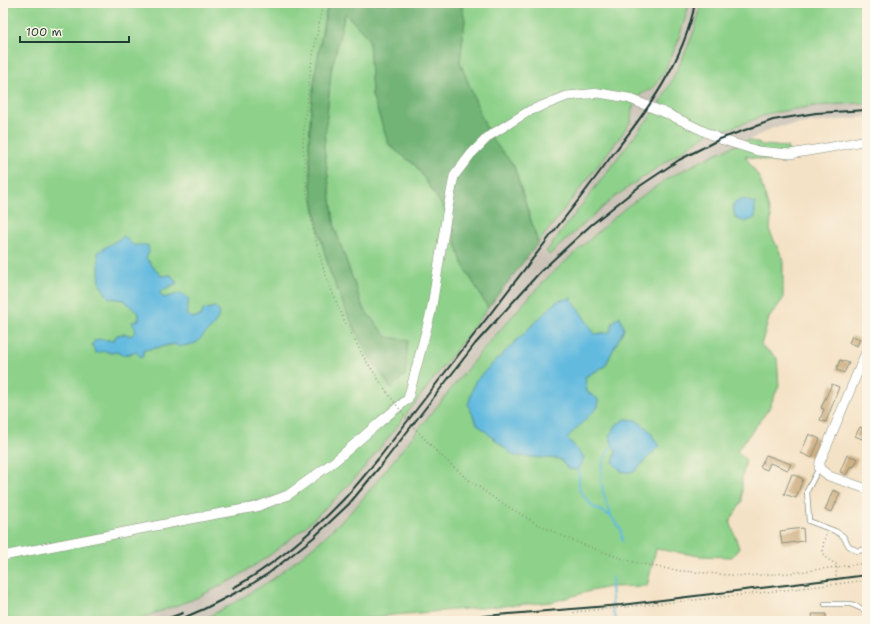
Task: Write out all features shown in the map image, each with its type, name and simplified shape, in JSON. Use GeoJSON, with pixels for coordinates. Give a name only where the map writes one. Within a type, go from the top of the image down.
{"type":"FeatureCollection","features":[{"type":"Feature","properties":{"kind":"street"},"geometry":{"type":"LineString","coordinates":[[3,556],[256,507],[269,502],[288,494],[334,461],[381,420],[408,399],[431,312],[454,176],[471,154],[488,136],[529,111],[567,96],[599,93],[628,98],[668,114],[720,139],[758,151],[790,154],[867,140]]}},
{"type":"Feature","properties":{"kind":"street"},"geometry":{"type":"LineString","coordinates":[[867,350],[820,462],[819,468],[829,476],[867,489]]}},
{"type":"Feature","properties":{"kind":"lane"},"geometry":{"type":"LineString","coordinates":[[819,468],[807,491],[809,521],[827,527],[843,536],[849,546],[856,551],[867,549]]}},
{"type":"Feature","properties":{"kind":"lane"},"geometry":{"type":"LineString","coordinates":[[825,604],[851,604],[867,612]]}},
{"type":"Feature","properties":{"kind":"path"},"geometry":{"type":"LineString","coordinates":[[323,3],[311,66],[303,143],[306,188],[314,233],[325,274],[343,318],[363,356],[386,392],[436,451],[465,477],[497,500],[537,524],[576,542],[623,559],[681,571],[743,576],[790,573],[867,563]]}},
{"type":"Feature","properties":{"kind":"path"},"geometry":{"type":"LineString","coordinates":[[827,527],[823,545],[824,554],[826,558],[836,564],[836,584]]}},
{"type":"Feature","properties":{"kind":"path"},"geometry":{"type":"LineString","coordinates":[[575,621],[574,612],[723,597],[867,580]]}},
{"type":"Feature","properties":{"kind":"shaded area"},"geometry":{"type":"Polygon","coordinates":[[[689,3],[701,3],[699,13],[688,47],[662,100],[650,118],[642,126],[546,252],[549,255],[616,196],[714,129],[726,130],[771,113],[814,106],[867,103],[867,117],[775,127],[749,140],[719,152],[668,178],[625,208],[547,278],[480,353],[355,508],[318,543],[273,579],[227,607],[200,621],[128,621],[150,615],[194,599],[234,579],[270,555],[305,527],[338,496],[362,470],[620,137],[631,121],[632,109],[641,94],[652,89],[663,74],[677,44],[689,3]]]}},
{"type":"Feature","properties":{"kind":"green space"},"geometry":{"type":"Polygon","coordinates":[[[3,3],[328,3],[323,25],[311,107],[309,144],[311,187],[319,232],[330,272],[348,315],[367,353],[391,388],[405,375],[387,337],[363,308],[335,229],[324,147],[331,72],[345,13],[369,39],[372,95],[389,145],[416,166],[447,213],[462,263],[488,308],[389,437],[338,496],[305,527],[270,555],[234,579],[194,599],[150,615],[128,621],[3,621],[3,3]],[[146,258],[109,297],[124,300],[139,314],[136,331],[131,336],[126,334],[117,335],[113,341],[102,339],[105,351],[111,353],[116,352],[123,355],[136,352],[142,357],[144,350],[175,344],[201,316],[192,318],[186,314],[181,293],[164,298],[159,292],[177,283],[171,275],[161,276],[146,258]]]}},
{"type":"Feature","properties":{"kind":"green space"},"geometry":{"type":"Polygon","coordinates":[[[328,3],[461,3],[465,20],[460,62],[489,135],[514,166],[538,243],[488,308],[462,263],[447,213],[416,166],[389,145],[372,95],[369,39],[345,13],[331,72],[324,147],[335,229],[363,308],[387,337],[408,340],[405,375],[391,388],[367,353],[348,315],[330,272],[319,232],[311,187],[309,144],[311,107],[316,67],[328,3]]]}},
{"type":"Feature","properties":{"kind":"green space"},"geometry":{"type":"Polygon","coordinates":[[[461,3],[689,3],[677,44],[663,74],[652,89],[641,94],[632,109],[631,121],[620,137],[538,243],[514,166],[489,136],[460,62],[465,20],[461,3]]]}},
{"type":"Feature","properties":{"kind":"green space"},"geometry":{"type":"Polygon","coordinates":[[[701,3],[863,3],[867,7],[867,103],[814,106],[771,113],[726,130],[714,129],[616,196],[549,255],[546,252],[642,126],[653,114],[688,47],[697,21],[701,3]]]}},
{"type":"Feature","properties":{"kind":"green space"},"geometry":{"type":"Polygon","coordinates":[[[749,140],[763,145],[787,147],[790,154],[786,162],[774,162],[745,156],[760,179],[771,216],[770,232],[783,259],[783,299],[769,318],[761,345],[777,358],[779,386],[768,410],[737,451],[746,460],[742,477],[742,502],[730,521],[739,548],[732,557],[700,556],[656,549],[647,586],[610,587],[552,602],[394,615],[346,621],[200,621],[227,607],[273,579],[318,543],[355,508],[480,353],[547,278],[625,208],[668,178],[719,152],[749,140]],[[620,317],[613,322],[610,332],[595,334],[560,459],[568,469],[584,457],[567,438],[598,399],[587,392],[585,377],[605,366],[624,329],[620,317]]]}},
{"type":"Feature","properties":{"kind":"water"},"geometry":{"type":"Polygon","coordinates":[[[743,199],[755,203],[755,218],[745,222],[735,218],[733,204],[743,199]]]}},
{"type":"Feature","properties":{"kind":"water"},"geometry":{"type":"Polygon","coordinates":[[[124,236],[133,245],[148,245],[149,252],[146,258],[161,276],[171,275],[177,283],[159,292],[164,298],[181,293],[189,299],[186,314],[192,318],[201,316],[203,310],[215,307],[220,313],[214,325],[196,343],[179,347],[175,344],[144,350],[142,358],[136,352],[123,355],[116,352],[111,353],[105,351],[96,353],[92,345],[95,340],[102,339],[113,341],[117,335],[126,334],[131,336],[136,331],[132,322],[139,320],[139,314],[124,300],[109,298],[100,285],[98,252],[124,236]]]}},
{"type":"Feature","properties":{"kind":"water"},"geometry":{"type":"Polygon","coordinates":[[[571,298],[595,334],[610,332],[613,322],[620,316],[624,329],[605,366],[585,377],[587,392],[598,399],[598,407],[567,438],[584,457],[579,470],[568,469],[560,459],[514,456],[477,424],[468,405],[475,381],[557,301],[571,298]]]}},
{"type":"Feature","properties":{"kind":"water"},"geometry":{"type":"Polygon","coordinates":[[[626,419],[636,420],[648,429],[659,446],[634,472],[622,472],[613,463],[616,452],[609,436],[617,424],[626,419]]]}},
{"type":"Feature","properties":{"kind":"building"},"geometry":{"type":"Polygon","coordinates":[[[852,336],[860,339],[857,346],[849,343],[852,336]]]}},
{"type":"Feature","properties":{"kind":"building"},"geometry":{"type":"Polygon","coordinates":[[[840,360],[849,363],[844,373],[836,370],[840,360]]]}},
{"type":"Feature","properties":{"kind":"building"},"geometry":{"type":"Polygon","coordinates":[[[832,384],[839,387],[826,422],[820,420],[824,409],[821,408],[832,384]]]}},
{"type":"Feature","properties":{"kind":"building"},"geometry":{"type":"Polygon","coordinates":[[[860,427],[866,430],[862,439],[855,436],[860,427]]]}},
{"type":"Feature","properties":{"kind":"building"},"geometry":{"type":"Polygon","coordinates":[[[809,434],[820,439],[812,458],[801,453],[809,434]]]}},
{"type":"Feature","properties":{"kind":"building"},"geometry":{"type":"Polygon","coordinates":[[[766,455],[791,464],[788,470],[770,463],[767,470],[760,467],[766,455]]]}},
{"type":"Feature","properties":{"kind":"building"},"geometry":{"type":"Polygon","coordinates":[[[847,455],[858,459],[854,467],[851,466],[846,475],[840,472],[847,455]]]}},
{"type":"Feature","properties":{"kind":"building"},"geometry":{"type":"Polygon","coordinates":[[[792,474],[803,479],[796,498],[784,494],[792,474]]]}},
{"type":"Feature","properties":{"kind":"building"},"geometry":{"type":"Polygon","coordinates":[[[833,490],[840,493],[832,512],[825,510],[833,490]]]}},
{"type":"Feature","properties":{"kind":"building"},"geometry":{"type":"Polygon","coordinates":[[[803,528],[804,541],[782,544],[780,531],[803,528]]]}},
{"type":"Feature","properties":{"kind":"building"},"geometry":{"type":"Polygon","coordinates":[[[812,614],[826,614],[826,621],[813,621],[812,614]]]}},
{"type":"Feature","properties":{"kind":"waterway"},"geometry":{"type":"LineString","coordinates":[[611,516],[602,488],[601,473],[604,459],[612,445]]}},
{"type":"Feature","properties":{"kind":"waterway"},"geometry":{"type":"LineString","coordinates":[[579,470],[579,490],[593,507],[611,516],[621,530],[622,541]]}},
{"type":"Feature","properties":{"kind":"waterway"},"geometry":{"type":"LineString","coordinates":[[613,577],[611,587],[613,612],[617,621]]}},
{"type":"Feature","properties":{"kind":"railway"},"geometry":{"type":"LineString","coordinates":[[233,588],[263,570],[305,537],[348,495],[379,458],[637,123],[673,66],[690,25],[695,3]]}},
{"type":"Feature","properties":{"kind":"railway"},"geometry":{"type":"LineString","coordinates":[[176,621],[204,609],[247,587],[269,573],[313,538],[349,504],[383,463],[475,344],[540,272],[591,225],[640,186],[679,160],[720,139],[773,120],[816,113],[867,110]]}},
{"type":"Feature","properties":{"kind":"railway"},"geometry":{"type":"LineString","coordinates":[[422,621],[621,605],[867,575]]}},
{"type":"Feature","properties":{"kind":"railway"},"geometry":{"type":"LineString","coordinates":[[160,621],[183,613]]}}]}
